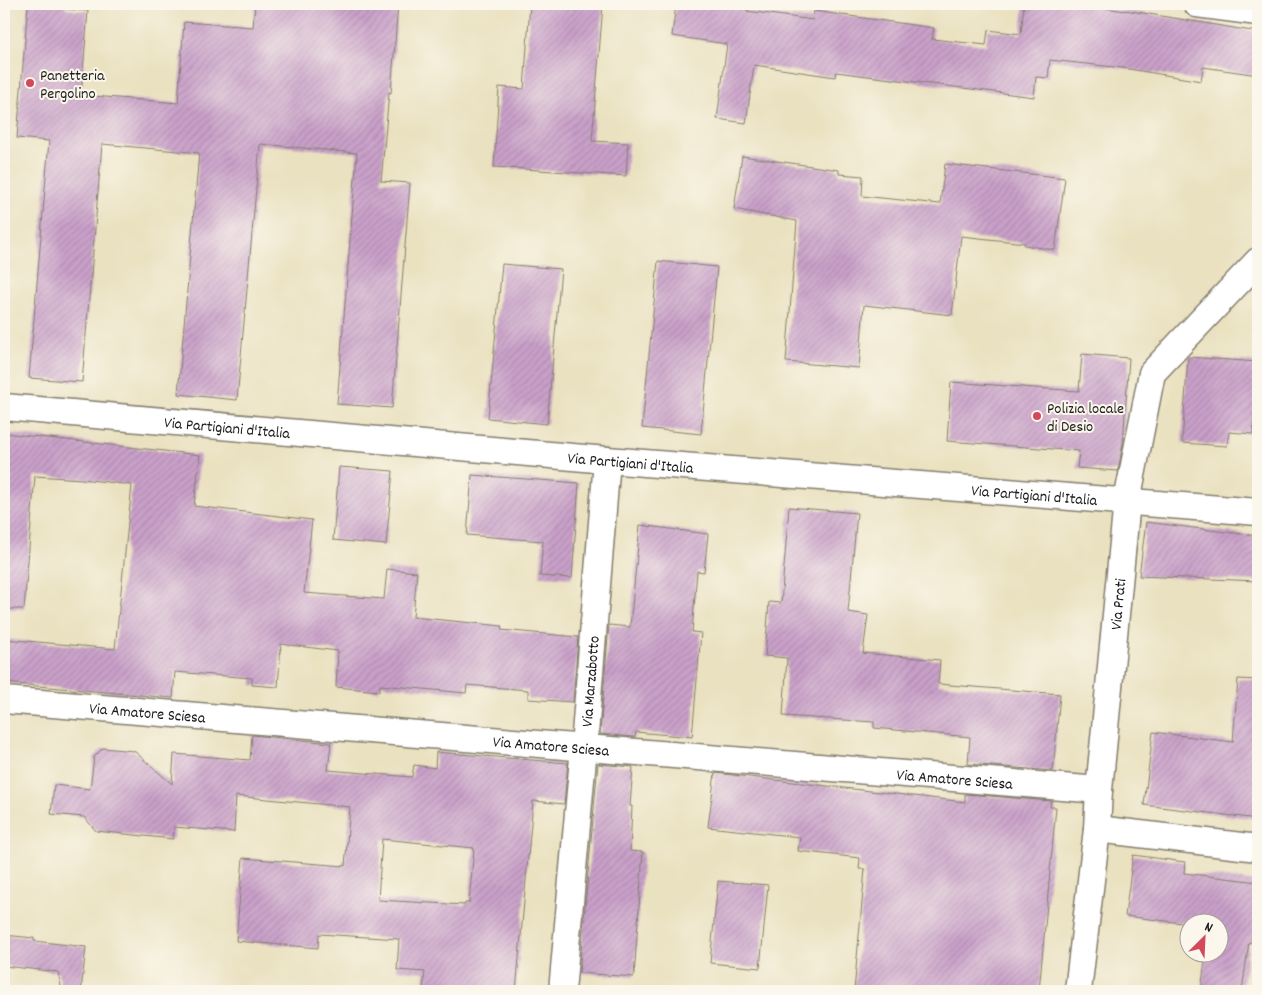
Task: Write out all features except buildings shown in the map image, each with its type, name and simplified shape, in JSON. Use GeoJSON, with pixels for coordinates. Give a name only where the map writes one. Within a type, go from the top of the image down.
{"type":"FeatureCollection","features":[{"type":"Feature","properties":{"kind":"street"},"geometry":{"type":"LineString","coordinates":[[1197,4],[1258,12]]}},
{"type":"Feature","properties":{"kind":"street","name":"Via Prati"},"geometry":{"type":"LineString","coordinates":[[1078,991],[1097,829],[1099,790],[1127,501],[1152,373],[1258,261]]}},
{"type":"Feature","properties":{"kind":"street","name":"Via Partigiani d'Italia"},"geometry":{"type":"LineString","coordinates":[[4,408],[607,460],[1258,512]]}},
{"type":"Feature","properties":{"kind":"street","name":"Via Marzabotto"},"geometry":{"type":"LineString","coordinates":[[562,991],[607,460]]}},
{"type":"Feature","properties":{"kind":"street","name":"Via Amatore Sciesa"},"geometry":{"type":"LineString","coordinates":[[4,700],[1099,790]]}},
{"type":"Feature","properties":{"kind":"street"},"geometry":{"type":"LineString","coordinates":[[1097,829],[1258,848]]}},
{"type":"Feature","properties":{"kind":"place","name":"Panetteria Pergolino"},"geometry":{"type":"Point","coordinates":[30,83]}},
{"type":"Feature","properties":{"kind":"place","name":"Polizia locale di Desio"},"geometry":{"type":"Point","coordinates":[1037,416]}}]}
